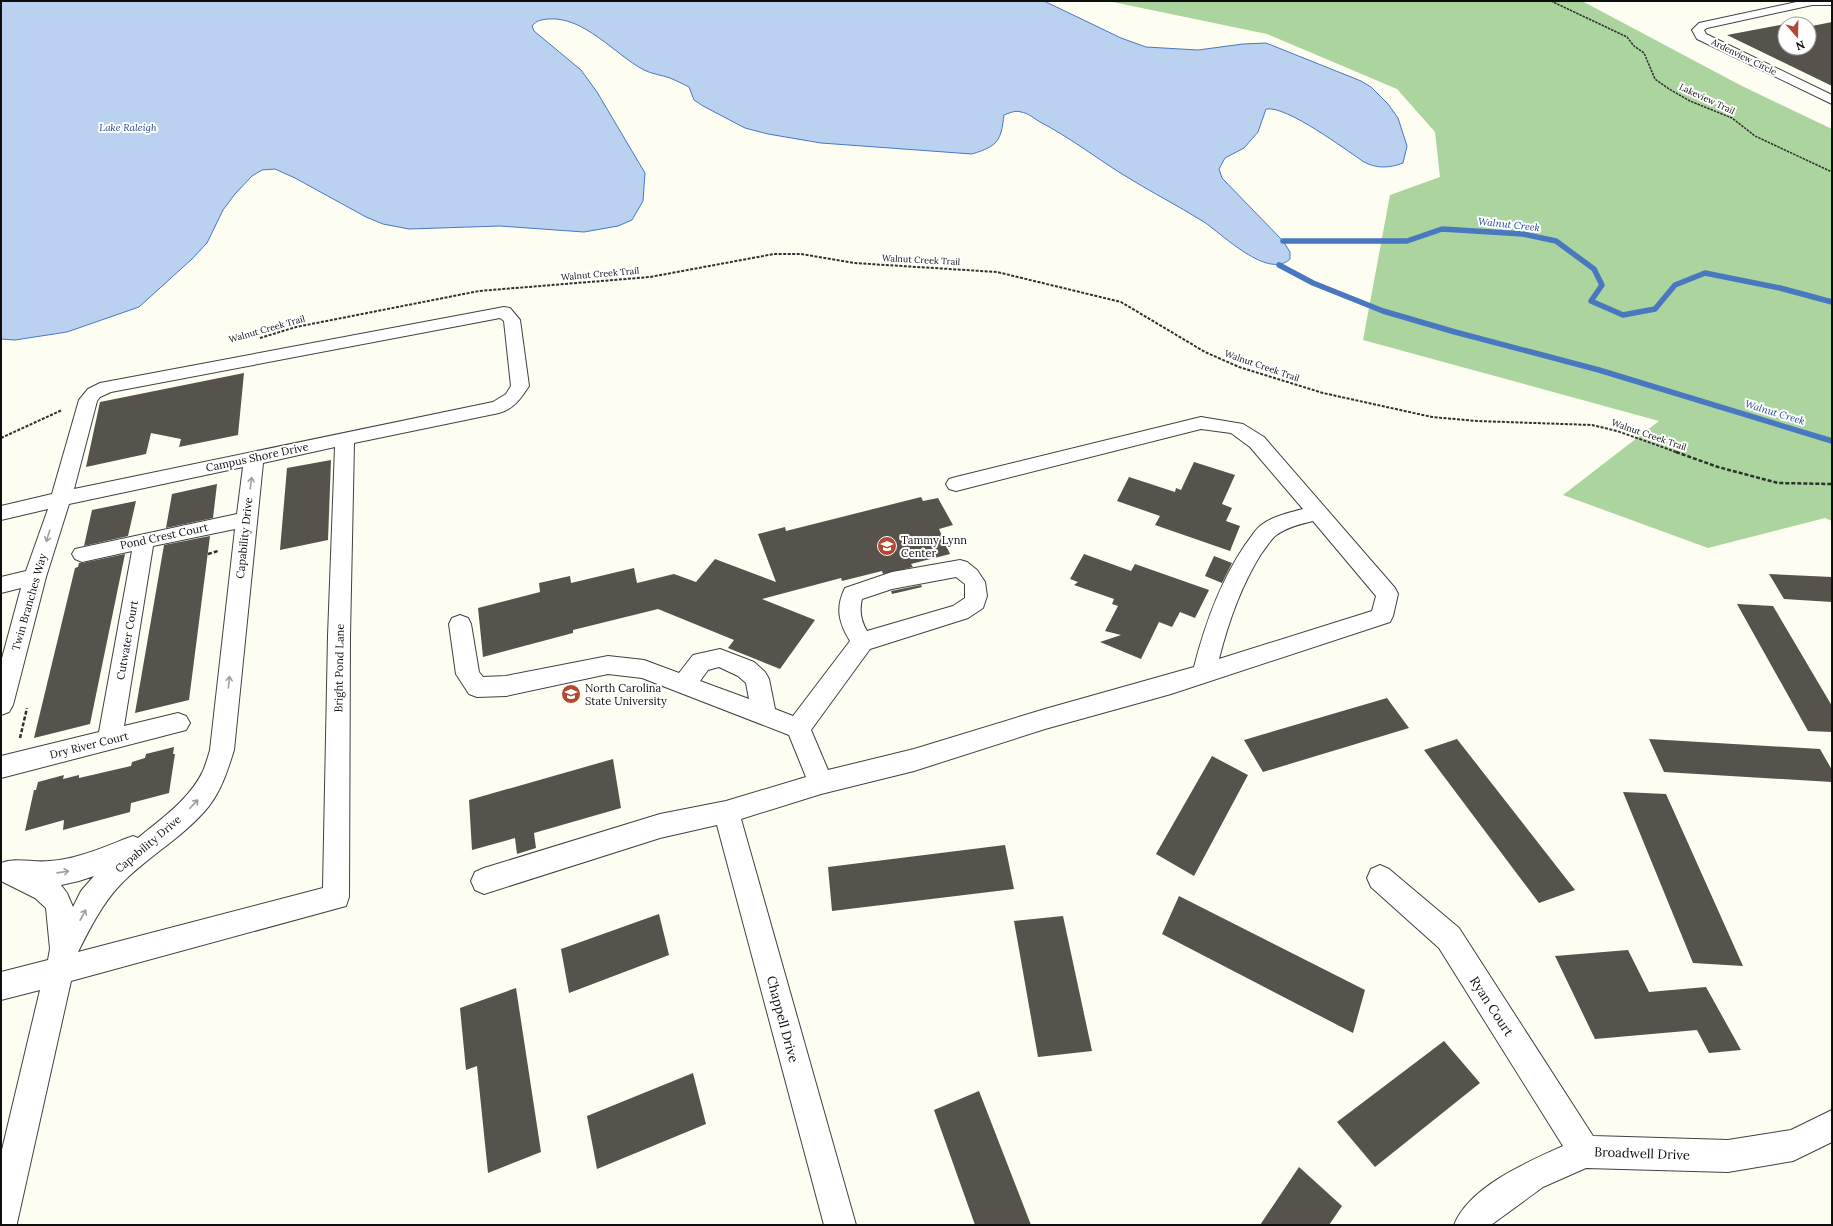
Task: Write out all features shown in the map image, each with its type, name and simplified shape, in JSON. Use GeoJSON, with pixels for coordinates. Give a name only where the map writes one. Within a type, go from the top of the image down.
{"type":"FeatureCollection","features":[{"type":"Feature","properties":{"kind":"street","name":"Ardenview Circle"},"geometry":{"type":"LineString","coordinates":[[1832,2],[1812,2],[1703,25],[1698,30],[1701,36],[1832,100]]}},
{"type":"Feature","properties":{"kind":"street","name":"Twin Branches Way"},"geometry":{"type":"LineString","coordinates":[[1,705],[35,577],[61,499],[88,400],[94,393],[106,387],[504,312],[512,320],[520,386],[512,398]]}},
{"type":"Feature","properties":{"kind":"street","name":"Campus Shore Drive"},"geometry":{"type":"LineString","coordinates":[[1,514],[61,499],[254,457],[499,407],[512,398]]}},
{"type":"Feature","properties":{"kind":"street"},"geometry":{"type":"LineString","coordinates":[[484,881],[660,826],[726,812],[821,783],[914,760],[1045,719],[1204,673],[1382,616],[1387,594],[1257,442],[1236,428],[1201,423],[956,484]]}},
{"type":"Feature","properties":{"kind":"street","name":"Bright Pond Lane"},"geometry":{"type":"LineString","coordinates":[[61,960],[336,897],[339,636],[345,439]]}},
{"type":"Feature","properties":{"kind":"street","name":"Capability Drive"},"geometry":{"type":"LineString","coordinates":[[1,1223],[61,960],[91,900],[101,887],[112,875],[180,818],[201,797],[214,775],[222,750],[246,519],[254,457]]}},
{"type":"Feature","properties":{"kind":"street"},"geometry":{"type":"LineString","coordinates":[[1204,673],[1211,645],[1230,595],[1253,550],[1266,532],[1292,520],[1318,513]]}},
{"type":"Feature","properties":{"kind":"street","name":"Pond Crest Court"},"geometry":{"type":"LineString","coordinates":[[82,554],[246,519]]}},
{"type":"Feature","properties":{"kind":"street","name":"Cutwater Court"},"geometry":{"type":"LineString","coordinates":[[110,740],[144,540]]}},
{"type":"Feature","properties":{"kind":"street"},"geometry":{"type":"LineString","coordinates":[[798,728],[862,642],[960,612],[975,602],[978,589],[973,578],[960,568],[933,572],[869,586],[853,594],[850,604],[850,622],[862,642]]}},
{"type":"Feature","properties":{"kind":"street"},"geometry":{"type":"LineString","coordinates":[[1,585],[35,577]]}},
{"type":"Feature","properties":{"kind":"street"},"geometry":{"type":"LineString","coordinates":[[460,624],[468,674],[477,687],[506,686],[608,665],[644,669],[798,728],[821,783]]}},
{"type":"Feature","properties":{"kind":"street"},"geometry":{"type":"LineString","coordinates":[[684,684],[701,662],[720,658],[746,669],[756,680],[764,715]]}},
{"type":"Feature","properties":{"kind":"street","name":"Dry River Court"},"geometry":{"type":"LineString","coordinates":[[1,767],[178,723]]}},
{"type":"Feature","properties":{"kind":"street","name":"Chappell Drive"},"geometry":{"type":"LineString","coordinates":[[726,812],[840,1225]]}},
{"type":"Feature","properties":{"kind":"street"},"geometry":{"type":"LineString","coordinates":[[6,868],[49,874],[79,869],[108,859],[156,838]]}},
{"type":"Feature","properties":{"kind":"street"},"geometry":{"type":"LineString","coordinates":[[1,986],[61,960],[60,907],[56,898],[49,891],[6,868]]}},
{"type":"Feature","properties":{"kind":"street","name":"Ryan Court"},"geometry":{"type":"LineString","coordinates":[[1380,878],[1449,938],[1585,1152]]}},
{"type":"Feature","properties":{"kind":"street","name":"Broadwell Drive"},"geometry":{"type":"LineString","coordinates":[[1470,1225],[1482,1211],[1532,1176],[1585,1152],[1728,1156],[1793,1145],[1832,1126]]}},
{"type":"Feature","properties":{"kind":"path","name":"Lakeview Trail"},"geometry":{"type":"LineString","coordinates":[[1551,1],[1627,37],[1634,46],[1644,53],[1655,79],[1669,89],[1690,101],[1732,118],[1755,136],[1832,172]]}},
{"type":"Feature","properties":{"kind":"path","name":"Walnut Creek Trail"},"geometry":{"type":"LineString","coordinates":[[254,340],[296,327],[479,291],[650,277],[774,254],[801,254],[854,263],[997,272],[1121,302],[1205,352],[1246,370],[1323,393],[1432,417],[1477,421],[1592,425],[1617,431],[1718,468],[1778,483],[1832,484]]}},
{"type":"Feature","properties":{"kind":"path"},"geometry":{"type":"LineString","coordinates":[[1,438],[63,409]]}},
{"type":"Feature","properties":{"kind":"path"},"geometry":{"type":"LineString","coordinates":[[208,554],[218,551]]}},
{"type":"Feature","properties":{"kind":"green space"},"geometry":{"type":"Polygon","coordinates":[[[1108,1],[1582,1],[1740,85],[1832,129],[1832,521],[1825,518],[1708,548],[1563,495],[1659,421],[1363,340],[1390,195],[1440,177],[1435,132],[1397,89],[1267,34],[1108,1]]]}},
{"type":"Feature","properties":{"kind":"water","name":"Lake Raleigh"},"geometry":{"type":"Polygon","coordinates":[[[1,1],[1044,1],[1121,38],[1146,47],[1198,50],[1243,44],[1266,43],[1361,81],[1371,87],[1388,104],[1398,118],[1407,146],[1403,163],[1388,167],[1374,166],[1364,162],[1301,121],[1287,114],[1266,109],[1258,132],[1244,148],[1225,158],[1219,169],[1222,178],[1283,241],[1290,252],[1290,259],[1281,264],[1270,264],[1258,260],[1246,253],[1233,245],[1204,222],[1112,168],[1061,134],[1029,115],[1019,111],[1004,115],[999,137],[993,145],[972,154],[821,143],[768,134],[745,128],[703,106],[694,100],[689,87],[670,78],[644,70],[598,37],[574,23],[546,19],[539,21],[532,26],[534,31],[581,70],[597,92],[645,173],[643,201],[632,220],[618,226],[584,232],[500,226],[409,229],[383,224],[366,217],[295,178],[275,169],[262,170],[252,176],[235,194],[223,210],[207,243],[192,259],[139,307],[67,332],[15,340],[1,339],[1,1]]]}},
{"type":"Feature","properties":{"kind":"building"},"geometry":{"type":"Polygon","coordinates":[[[1832,22],[1832,86],[1727,35],[1777,26],[1777,56],[1817,56],[1817,25],[1832,22]]]}},
{"type":"Feature","properties":{"kind":"building"},"geometry":{"type":"Polygon","coordinates":[[[244,373],[238,435],[179,447],[181,439],[151,433],[146,454],[86,467],[100,402],[244,373]]]}},
{"type":"Feature","properties":{"kind":"building"},"geometry":{"type":"Polygon","coordinates":[[[331,460],[328,540],[280,550],[287,468],[331,460]]]}},
{"type":"Feature","properties":{"kind":"building"},"geometry":{"type":"Polygon","coordinates":[[[1194,462],[1235,475],[1222,504],[1232,508],[1226,521],[1240,526],[1230,551],[1155,525],[1160,516],[1117,501],[1129,477],[1175,492],[1176,488],[1181,490],[1194,462]]]}},
{"type":"Feature","properties":{"kind":"building"},"geometry":{"type":"Polygon","coordinates":[[[217,484],[213,518],[166,528],[172,494],[217,484]]]}},
{"type":"Feature","properties":{"kind":"building"},"geometry":{"type":"Polygon","coordinates":[[[921,497],[923,501],[938,498],[953,525],[939,529],[950,554],[911,564],[913,567],[883,574],[882,571],[842,581],[841,578],[762,599],[815,620],[780,669],[728,648],[734,640],[658,609],[573,630],[573,633],[483,657],[478,608],[540,592],[539,583],[570,576],[571,583],[634,568],[637,583],[674,574],[696,582],[715,559],[776,582],[758,534],[785,527],[786,531],[921,497]]]}},
{"type":"Feature","properties":{"kind":"building"},"geometry":{"type":"Polygon","coordinates":[[[136,501],[128,536],[84,546],[92,510],[136,501]]]}},
{"type":"Feature","properties":{"kind":"building"},"geometry":{"type":"Polygon","coordinates":[[[210,536],[189,700],[135,713],[164,545],[210,536]]]}},
{"type":"Feature","properties":{"kind":"building"},"geometry":{"type":"Polygon","coordinates":[[[125,554],[90,724],[34,738],[75,568],[78,567],[79,563],[125,554]]]}},
{"type":"Feature","properties":{"kind":"building"},"geometry":{"type":"Polygon","coordinates":[[[1084,554],[1131,571],[1135,564],[1209,590],[1195,618],[1180,612],[1172,627],[1159,622],[1141,659],[1100,642],[1121,635],[1105,631],[1118,606],[1112,604],[1114,599],[1074,585],[1078,582],[1070,579],[1084,554]]]}},
{"type":"Feature","properties":{"kind":"building"},"geometry":{"type":"Polygon","coordinates":[[[1214,556],[1232,563],[1222,583],[1205,576],[1214,556]]]}},
{"type":"Feature","properties":{"kind":"building"},"geometry":{"type":"Polygon","coordinates":[[[1769,574],[1832,577],[1832,602],[1784,599],[1769,574]]]}},
{"type":"Feature","properties":{"kind":"building"},"geometry":{"type":"Polygon","coordinates":[[[921,585],[922,587],[892,594],[891,591],[921,585]]]}},
{"type":"Feature","properties":{"kind":"building"},"geometry":{"type":"Polygon","coordinates":[[[1737,604],[1773,606],[1832,706],[1832,732],[1808,731],[1737,604]]]}},
{"type":"Feature","properties":{"kind":"building"},"geometry":{"type":"Polygon","coordinates":[[[1387,698],[1409,728],[1263,772],[1244,740],[1387,698]]]}},
{"type":"Feature","properties":{"kind":"building"},"geometry":{"type":"Polygon","coordinates":[[[1457,739],[1575,890],[1539,903],[1424,750],[1457,739]]]}},
{"type":"Feature","properties":{"kind":"building"},"geometry":{"type":"Polygon","coordinates":[[[1649,739],[1820,749],[1832,770],[1832,782],[1664,772],[1649,739]]]}},
{"type":"Feature","properties":{"kind":"building"},"geometry":{"type":"Polygon","coordinates":[[[174,747],[173,754],[175,754],[169,793],[131,803],[130,812],[63,830],[64,820],[25,831],[34,790],[36,790],[38,782],[64,775],[63,779],[79,775],[79,778],[131,766],[132,762],[145,758],[146,754],[174,747]]]}},
{"type":"Feature","properties":{"kind":"building"},"geometry":{"type":"Polygon","coordinates":[[[1212,756],[1248,775],[1194,876],[1156,854],[1212,756]]]}},
{"type":"Feature","properties":{"kind":"building"},"geometry":{"type":"Polygon","coordinates":[[[613,759],[621,808],[534,833],[536,848],[517,854],[515,838],[472,850],[469,800],[613,759]]]}},
{"type":"Feature","properties":{"kind":"building"},"geometry":{"type":"Polygon","coordinates":[[[1623,792],[1666,794],[1743,966],[1693,963],[1623,792]]]}},
{"type":"Feature","properties":{"kind":"building"},"geometry":{"type":"Polygon","coordinates":[[[1005,845],[1014,889],[832,911],[828,867],[1005,845]]]}},
{"type":"Feature","properties":{"kind":"building"},"geometry":{"type":"Polygon","coordinates":[[[1179,896],[1365,990],[1353,1033],[1162,934],[1179,896]]]}},
{"type":"Feature","properties":{"kind":"building"},"geometry":{"type":"Polygon","coordinates":[[[659,914],[669,955],[569,993],[561,949],[659,914]]]}},
{"type":"Feature","properties":{"kind":"building"},"geometry":{"type":"Polygon","coordinates":[[[1063,916],[1092,1051],[1038,1057],[1014,921],[1063,916]]]}},
{"type":"Feature","properties":{"kind":"building"},"geometry":{"type":"Polygon","coordinates":[[[1628,950],[1649,992],[1706,987],[1741,1050],[1709,1053],[1697,1030],[1595,1039],[1555,956],[1628,950]]]}},
{"type":"Feature","properties":{"kind":"building"},"geometry":{"type":"Polygon","coordinates":[[[516,988],[541,1152],[488,1173],[477,1066],[466,1070],[460,1008],[516,988]]]}},
{"type":"Feature","properties":{"kind":"building"},"geometry":{"type":"Polygon","coordinates":[[[1444,1041],[1480,1083],[1375,1167],[1337,1122],[1444,1041]]]}},
{"type":"Feature","properties":{"kind":"building"},"geometry":{"type":"Polygon","coordinates":[[[693,1073],[706,1124],[597,1169],[587,1116],[693,1073]]]}},
{"type":"Feature","properties":{"kind":"building"},"geometry":{"type":"Polygon","coordinates":[[[979,1091],[1031,1225],[975,1225],[934,1110],[979,1091]]]}},
{"type":"Feature","properties":{"kind":"building"},"geometry":{"type":"Polygon","coordinates":[[[1299,1167],[1342,1206],[1329,1225],[1260,1225],[1299,1167]]]}},
{"type":"Feature","properties":{"kind":"waterway","name":"Walnut Creek"},"geometry":{"type":"LineString","coordinates":[[1283,241],[1407,241],[1442,229],[1523,234],[1556,241],[1594,269],[1602,285],[1591,301],[1623,315],[1655,309],[1675,285],[1705,273],[1780,288],[1832,302]]}},
{"type":"Feature","properties":{"kind":"waterway","name":"Walnut Creek"},"geometry":{"type":"LineString","coordinates":[[1279,265],[1313,283],[1383,311],[1455,332],[1599,370],[1832,441]]}},
{"type":"Feature","properties":{"kind":"place","name":"Tammy Lynn Center"},"geometry":{"type":"Point","coordinates":[887,546]}},
{"type":"Feature","properties":{"kind":"place","name":"North Carolina State University"},"geometry":{"type":"Point","coordinates":[571,694]}}]}
